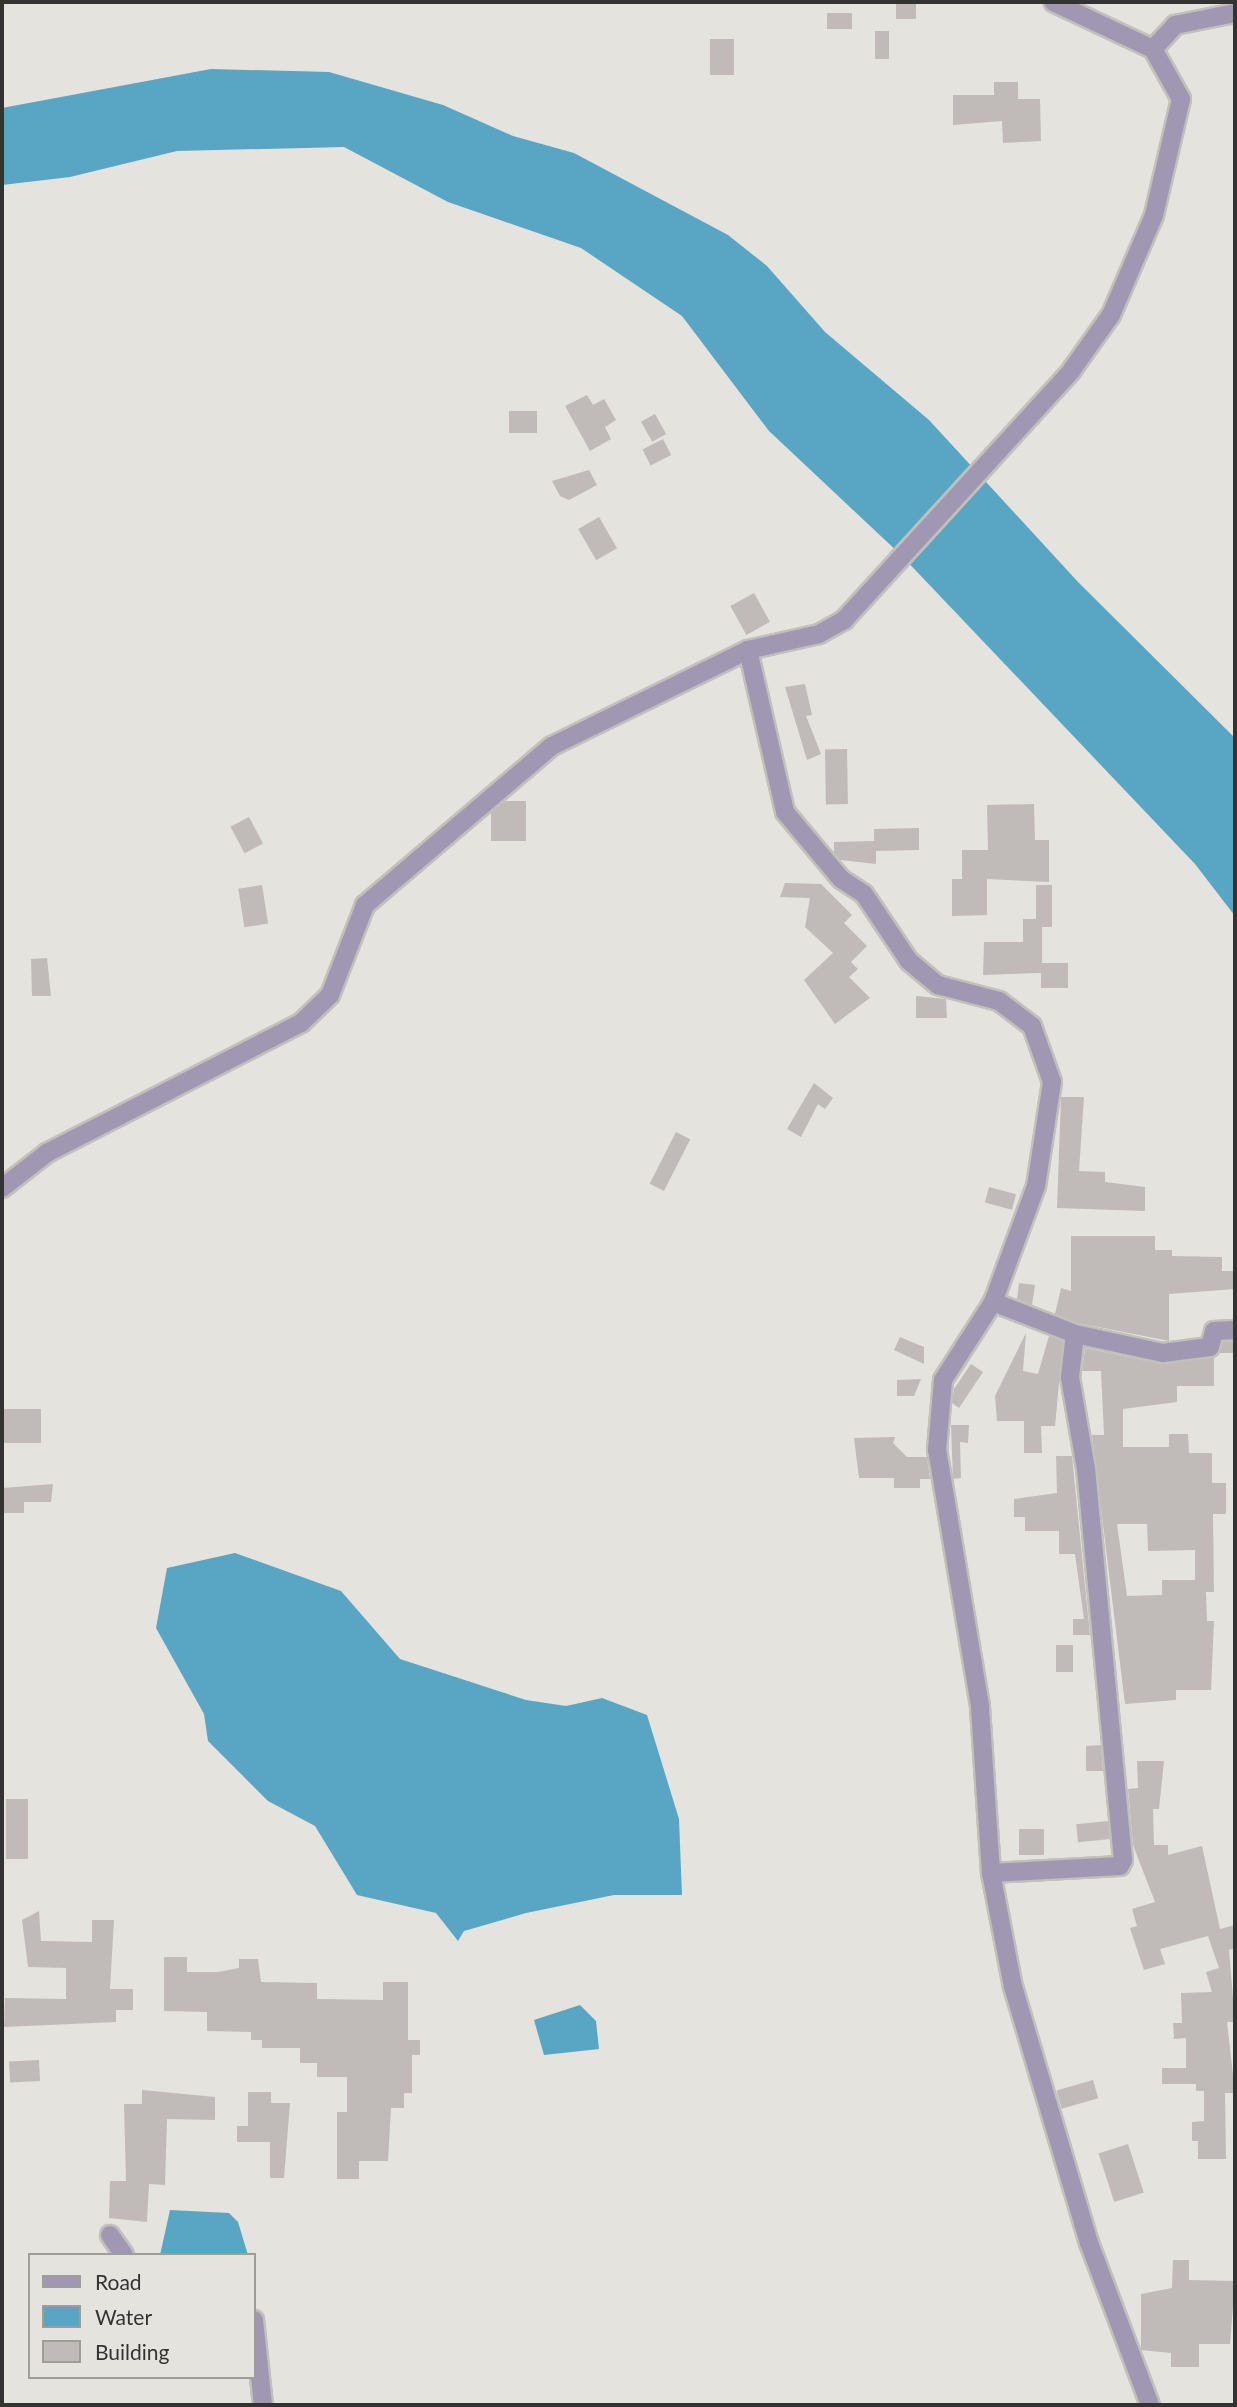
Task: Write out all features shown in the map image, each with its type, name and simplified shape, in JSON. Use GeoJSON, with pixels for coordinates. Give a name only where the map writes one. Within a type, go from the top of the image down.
{"type":"FeatureCollection","features":[{"type":"Feature","properties":{"kind":"street"},"geometry":{"type":"LineString","coordinates":[[2,1188],[47,1153],[302,1023],[330,995],[365,905],[493,790],[552,746],[748,650],[809,637],[844,620],[1091,344],[1120,298],[1154,215],[1181,117],[1178,89],[1153,49],[1053,2]]}},
{"type":"Feature","properties":{"kind":"street"},"geometry":{"type":"LineString","coordinates":[[1153,49],[1175,25],[1235,13]]}},
{"type":"Feature","properties":{"kind":"street"},"geometry":{"type":"LineString","coordinates":[[748,650],[785,812],[841,879],[864,894],[909,961],[938,985],[1018,1012],[1032,1026],[1052,1077],[1036,1186],[993,1302],[943,1380],[937,1450],[980,1706],[991,1873],[1013,1987],[1089,2243],[1150,2405]]}},
{"type":"Feature","properties":{"kind":"street"},"geometry":{"type":"LineString","coordinates":[[993,1302],[1075,1334],[1163,1353],[1210,1347],[1214,1331],[1235,1330]]}},
{"type":"Feature","properties":{"kind":"street"},"geometry":{"type":"LineString","coordinates":[[991,1873],[1120,1866],[1123,1860],[1086,1469],[1070,1377],[1075,1334]]}},
{"type":"Feature","properties":{"kind":"street"},"geometry":{"type":"LineString","coordinates":[[110,2235],[123,2253]]}},
{"type":"Feature","properties":{"kind":"street"},"geometry":{"type":"LineString","coordinates":[[256,2339],[263,2405]]}},
{"type":"Feature","properties":{"kind":"water"},"geometry":{"type":"Polygon","coordinates":[[[211,69],[329,72],[443,105],[513,136],[574,153],[728,235],[767,266],[825,332],[929,420],[1078,582],[1235,738],[1235,916],[1195,864],[901,555],[769,431],[682,316],[581,248],[448,202],[344,147],[177,151],[70,177],[2,185],[2,108],[211,69]]]}},
{"type":"Feature","properties":{"kind":"water"},"geometry":{"type":"Polygon","coordinates":[[[235,1553],[341,1591],[400,1659],[526,1700],[566,1706],[602,1698],[647,1715],[679,1819],[682,1895],[614,1895],[526,1913],[464,1931],[458,1941],[436,1913],[357,1895],[315,1826],[268,1801],[208,1741],[204,1714],[156,1628],[167,1568],[235,1553]]]}},
{"type":"Feature","properties":{"kind":"water"},"geometry":{"type":"Polygon","coordinates":[[[580,2005],[596,2021],[599,2049],[544,2055],[534,2020],[580,2005]]]}},
{"type":"Feature","properties":{"kind":"water"},"geometry":{"type":"Polygon","coordinates":[[[170,2210],[229,2213],[238,2222],[247,2253],[160,2253],[170,2210]]]}},
{"type":"Feature","properties":{"kind":"building"},"geometry":{"type":"Polygon","coordinates":[[[896,2],[916,2],[916,19],[896,19],[896,2]]]}},
{"type":"Feature","properties":{"kind":"building"},"geometry":{"type":"Polygon","coordinates":[[[827,13],[852,13],[852,29],[827,29],[827,13]]]}},
{"type":"Feature","properties":{"kind":"building"},"geometry":{"type":"Polygon","coordinates":[[[875,31],[889,31],[889,59],[875,59],[875,31]]]}},
{"type":"Feature","properties":{"kind":"building"},"geometry":{"type":"Polygon","coordinates":[[[710,39],[734,39],[734,75],[710,75],[710,39]]]}},
{"type":"Feature","properties":{"kind":"building"},"geometry":{"type":"Polygon","coordinates":[[[994,82],[1018,82],[1018,99],[1040,99],[1041,141],[1003,143],[1002,121],[953,125],[953,95],[994,95],[994,82]]]}},
{"type":"Feature","properties":{"kind":"building"},"geometry":{"type":"Polygon","coordinates":[[[587,395],[593,405],[604,399],[616,420],[605,427],[611,439],[590,451],[565,406],[587,395]]]}},
{"type":"Feature","properties":{"kind":"building"},"geometry":{"type":"Polygon","coordinates":[[[509,411],[537,411],[537,433],[509,433],[509,411]]]}},
{"type":"Feature","properties":{"kind":"building"},"geometry":{"type":"Polygon","coordinates":[[[655,414],[666,434],[652,442],[641,422],[655,414]]]}},
{"type":"Feature","properties":{"kind":"building"},"geometry":{"type":"Polygon","coordinates":[[[663,439],[671,455],[651,465],[643,449],[663,439]]]}},
{"type":"Feature","properties":{"kind":"building"},"geometry":{"type":"Polygon","coordinates":[[[589,470],[597,485],[569,500],[560,496],[552,481],[589,470]]]}},
{"type":"Feature","properties":{"kind":"building"},"geometry":{"type":"Polygon","coordinates":[[[599,517],[617,548],[596,560],[578,529],[599,517]]]}},
{"type":"Feature","properties":{"kind":"building"},"geometry":{"type":"Polygon","coordinates":[[[754,593],[770,622],[746,635],[730,606],[754,593]]]}},
{"type":"Feature","properties":{"kind":"building"},"geometry":{"type":"Polygon","coordinates":[[[805,684],[812,715],[806,716],[821,754],[807,760],[785,687],[805,684]]]}},
{"type":"Feature","properties":{"kind":"building"},"geometry":{"type":"Polygon","coordinates":[[[825,749],[847,749],[848,804],[826,804],[825,749]]]}},
{"type":"Feature","properties":{"kind":"building"},"geometry":{"type":"Polygon","coordinates":[[[505,801],[526,801],[526,841],[491,841],[491,813],[505,801]]]}},
{"type":"Feature","properties":{"kind":"building"},"geometry":{"type":"Polygon","coordinates":[[[1034,804],[1035,840],[1049,840],[1049,882],[987,879],[987,915],[952,916],[952,879],[962,879],[962,850],[988,850],[987,805],[1034,804]]]}},
{"type":"Feature","properties":{"kind":"building"},"geometry":{"type":"Polygon","coordinates":[[[249,817],[263,843],[245,853],[230,827],[249,817]]]}},
{"type":"Feature","properties":{"kind":"building"},"geometry":{"type":"Polygon","coordinates":[[[919,828],[919,850],[876,851],[876,864],[840,860],[834,853],[834,842],[874,841],[874,829],[919,828]]]}},
{"type":"Feature","properties":{"kind":"building"},"geometry":{"type":"Polygon","coordinates":[[[785,883],[821,884],[852,915],[844,923],[867,946],[851,962],[858,969],[849,977],[870,998],[835,1024],[804,980],[833,953],[805,927],[810,898],[780,897],[785,883]]]}},
{"type":"Feature","properties":{"kind":"building"},"geometry":{"type":"Polygon","coordinates":[[[262,885],[268,924],[244,927],[238,889],[262,885]]]}},
{"type":"Feature","properties":{"kind":"building"},"geometry":{"type":"Polygon","coordinates":[[[1036,885],[1052,885],[1052,927],[1042,927],[1042,963],[1068,963],[1068,988],[1041,988],[1041,973],[983,975],[984,942],[1023,942],[1023,919],[1036,919],[1036,885]]]}},
{"type":"Feature","properties":{"kind":"building"},"geometry":{"type":"Polygon","coordinates":[[[47,958],[51,996],[32,996],[31,959],[47,958]]]}},
{"type":"Feature","properties":{"kind":"building"},"geometry":{"type":"Polygon","coordinates":[[[916,996],[946,999],[947,1018],[916,1018],[916,996]]]}},
{"type":"Feature","properties":{"kind":"building"},"geometry":{"type":"Polygon","coordinates":[[[814,1083],[833,1098],[825,1109],[818,1104],[801,1137],[787,1129],[814,1083]]]}},
{"type":"Feature","properties":{"kind":"building"},"geometry":{"type":"Polygon","coordinates":[[[1061,1097],[1084,1097],[1079,1171],[1105,1172],[1105,1182],[1145,1187],[1145,1211],[1057,1208],[1061,1097]]]}},
{"type":"Feature","properties":{"kind":"building"},"geometry":{"type":"Polygon","coordinates":[[[676,1132],[690,1139],[664,1191],[650,1184],[676,1132]]]}},
{"type":"Feature","properties":{"kind":"building"},"geometry":{"type":"Polygon","coordinates":[[[989,1187],[1016,1194],[1012,1210],[985,1202],[989,1187]]]}},
{"type":"Feature","properties":{"kind":"building"},"geometry":{"type":"Polygon","coordinates":[[[1071,1236],[1155,1236],[1155,1250],[1172,1250],[1172,1256],[1222,1257],[1222,1271],[1235,1271],[1235,1289],[1169,1294],[1169,1341],[1078,1323],[1055,1314],[1061,1288],[1071,1291],[1071,1236]]]}},
{"type":"Feature","properties":{"kind":"building"},"geometry":{"type":"Polygon","coordinates":[[[1019,1283],[1035,1285],[1032,1305],[1017,1299],[1019,1283]]]}},
{"type":"Feature","properties":{"kind":"building"},"geometry":{"type":"Polygon","coordinates":[[[1026,1333],[1023,1371],[1038,1374],[1049,1336],[1063,1341],[1055,1426],[1041,1426],[1042,1453],[1024,1453],[1024,1421],[997,1421],[995,1396],[1026,1333]]]}},
{"type":"Feature","properties":{"kind":"building"},"geometry":{"type":"Polygon","coordinates":[[[900,1337],[924,1347],[924,1364],[894,1350],[900,1337]]]}},
{"type":"Feature","properties":{"kind":"building"},"geometry":{"type":"Polygon","coordinates":[[[1235,1341],[1235,1353],[1219,1353],[1223,1342],[1235,1341]]]}},
{"type":"Feature","properties":{"kind":"building"},"geometry":{"type":"Polygon","coordinates":[[[1085,1348],[1161,1364],[1214,1357],[1214,1386],[1177,1386],[1177,1402],[1123,1409],[1123,1447],[1169,1447],[1169,1434],[1188,1434],[1189,1453],[1212,1453],[1212,1483],[1226,1483],[1226,1514],[1213,1514],[1214,1592],[1206,1592],[1207,1621],[1214,1621],[1211,1690],[1176,1690],[1176,1700],[1125,1704],[1092,1435],[1104,1435],[1101,1371],[1082,1371],[1085,1348]],[[1117,1524],[1127,1596],[1162,1595],[1162,1580],[1195,1580],[1195,1550],[1148,1551],[1147,1524],[1117,1524]]]}},
{"type":"Feature","properties":{"kind":"building"},"geometry":{"type":"Polygon","coordinates":[[[971,1364],[983,1372],[959,1408],[952,1403],[954,1389],[971,1364]]]}},
{"type":"Feature","properties":{"kind":"building"},"geometry":{"type":"Polygon","coordinates":[[[921,1379],[914,1396],[897,1396],[897,1380],[921,1379]]]}},
{"type":"Feature","properties":{"kind":"building"},"geometry":{"type":"Polygon","coordinates":[[[2,1409],[41,1409],[41,1443],[2,1443],[2,1409]]]}},
{"type":"Feature","properties":{"kind":"building"},"geometry":{"type":"Polygon","coordinates":[[[951,1425],[969,1425],[968,1443],[960,1442],[961,1478],[953,1479],[951,1425]]]}},
{"type":"Feature","properties":{"kind":"building"},"geometry":{"type":"Polygon","coordinates":[[[895,1437],[893,1443],[907,1457],[927,1457],[930,1479],[920,1479],[920,1488],[894,1488],[894,1478],[859,1478],[854,1438],[895,1437]]]}},
{"type":"Feature","properties":{"kind":"building"},"geometry":{"type":"Polygon","coordinates":[[[1056,1456],[1072,1456],[1090,1635],[1073,1635],[1073,1619],[1084,1619],[1075,1554],[1059,1554],[1059,1531],[1025,1531],[1025,1517],[1014,1517],[1014,1499],[1057,1493],[1056,1456]]]}},
{"type":"Feature","properties":{"kind":"building"},"geometry":{"type":"Polygon","coordinates":[[[53,1484],[51,1502],[24,1502],[24,1513],[3,1513],[3,1488],[53,1484]]]}},
{"type":"Feature","properties":{"kind":"building"},"geometry":{"type":"Polygon","coordinates":[[[1056,1645],[1073,1645],[1073,1672],[1056,1672],[1056,1645]]]}},
{"type":"Feature","properties":{"kind":"building"},"geometry":{"type":"Polygon","coordinates":[[[1101,1745],[1103,1771],[1086,1771],[1086,1746],[1101,1745]]]}},
{"type":"Feature","properties":{"kind":"building"},"geometry":{"type":"Polygon","coordinates":[[[1137,1761],[1164,1761],[1159,1809],[1153,1809],[1154,1845],[1168,1845],[1168,1855],[1202,1846],[1220,1929],[1235,1925],[1235,1948],[1229,1950],[1235,2022],[1227,2022],[1235,2093],[1225,2093],[1226,2159],[1198,2159],[1198,2141],[1192,2141],[1192,2122],[1204,2121],[1204,2091],[1196,2091],[1196,2084],[1162,2084],[1162,2068],[1186,2068],[1186,2038],[1174,2039],[1173,2023],[1182,2023],[1181,1993],[1212,1992],[1206,1972],[1219,1968],[1208,1936],[1160,1949],[1165,1964],[1144,1970],[1130,1928],[1137,1926],[1132,1909],[1155,1902],[1133,1845],[1128,1789],[1138,1788],[1137,1761]]]}},
{"type":"Feature","properties":{"kind":"building"},"geometry":{"type":"Polygon","coordinates":[[[6,1799],[28,1799],[28,1859],[6,1859],[6,1799]]]}},
{"type":"Feature","properties":{"kind":"building"},"geometry":{"type":"Polygon","coordinates":[[[1108,1821],[1110,1839],[1078,1842],[1076,1824],[1108,1821]]]}},
{"type":"Feature","properties":{"kind":"building"},"geometry":{"type":"Polygon","coordinates":[[[1019,1829],[1044,1829],[1044,1855],[1019,1855],[1019,1829]]]}},
{"type":"Feature","properties":{"kind":"building"},"geometry":{"type":"Polygon","coordinates":[[[39,1911],[41,1941],[92,1942],[92,1920],[114,1920],[110,1989],[133,1989],[133,2010],[116,2010],[116,2022],[4,2027],[5,1998],[66,1999],[66,1968],[28,1967],[22,1920],[39,1911]]]}},
{"type":"Feature","properties":{"kind":"building"},"geometry":{"type":"Polygon","coordinates":[[[164,1957],[187,1957],[187,1972],[218,1972],[239,1968],[239,1959],[258,1959],[261,1982],[317,1983],[317,1999],[383,2000],[383,1982],[408,1982],[408,2040],[420,2040],[420,2055],[412,2055],[412,2093],[404,2093],[404,2108],[391,2108],[388,2161],[359,2161],[359,2179],[337,2179],[337,2112],[347,2112],[347,2077],[317,2077],[317,2063],[300,2063],[300,2048],[262,2048],[262,2040],[251,2040],[251,2032],[207,2031],[207,2012],[164,2011],[164,1957]]]}},
{"type":"Feature","properties":{"kind":"building"},"geometry":{"type":"Polygon","coordinates":[[[39,2060],[40,2081],[10,2083],[9,2062],[39,2060]]]}},
{"type":"Feature","properties":{"kind":"building"},"geometry":{"type":"Polygon","coordinates":[[[1093,2080],[1098,2098],[1062,2109],[1056,2090],[1093,2080]]]}},
{"type":"Feature","properties":{"kind":"building"},"geometry":{"type":"Polygon","coordinates":[[[142,2090],[215,2097],[215,2120],[167,2119],[165,2185],[149,2184],[147,2222],[109,2218],[110,2181],[126,2181],[124,2104],[142,2104],[142,2090]]]}},
{"type":"Feature","properties":{"kind":"building"},"geometry":{"type":"Polygon","coordinates":[[[248,2092],[271,2092],[271,2103],[290,2103],[284,2178],[270,2178],[270,2142],[237,2142],[237,2126],[248,2126],[248,2092]]]}},
{"type":"Feature","properties":{"kind":"building"},"geometry":{"type":"Polygon","coordinates":[[[1128,2144],[1144,2193],[1114,2202],[1099,2154],[1128,2144]]]}},
{"type":"Feature","properties":{"kind":"building"},"geometry":{"type":"Polygon","coordinates":[[[1173,2260],[1189,2260],[1189,2280],[1235,2281],[1230,2344],[1199,2344],[1199,2367],[1171,2367],[1171,2353],[1141,2350],[1141,2294],[1172,2288],[1173,2260]]]}}]}
